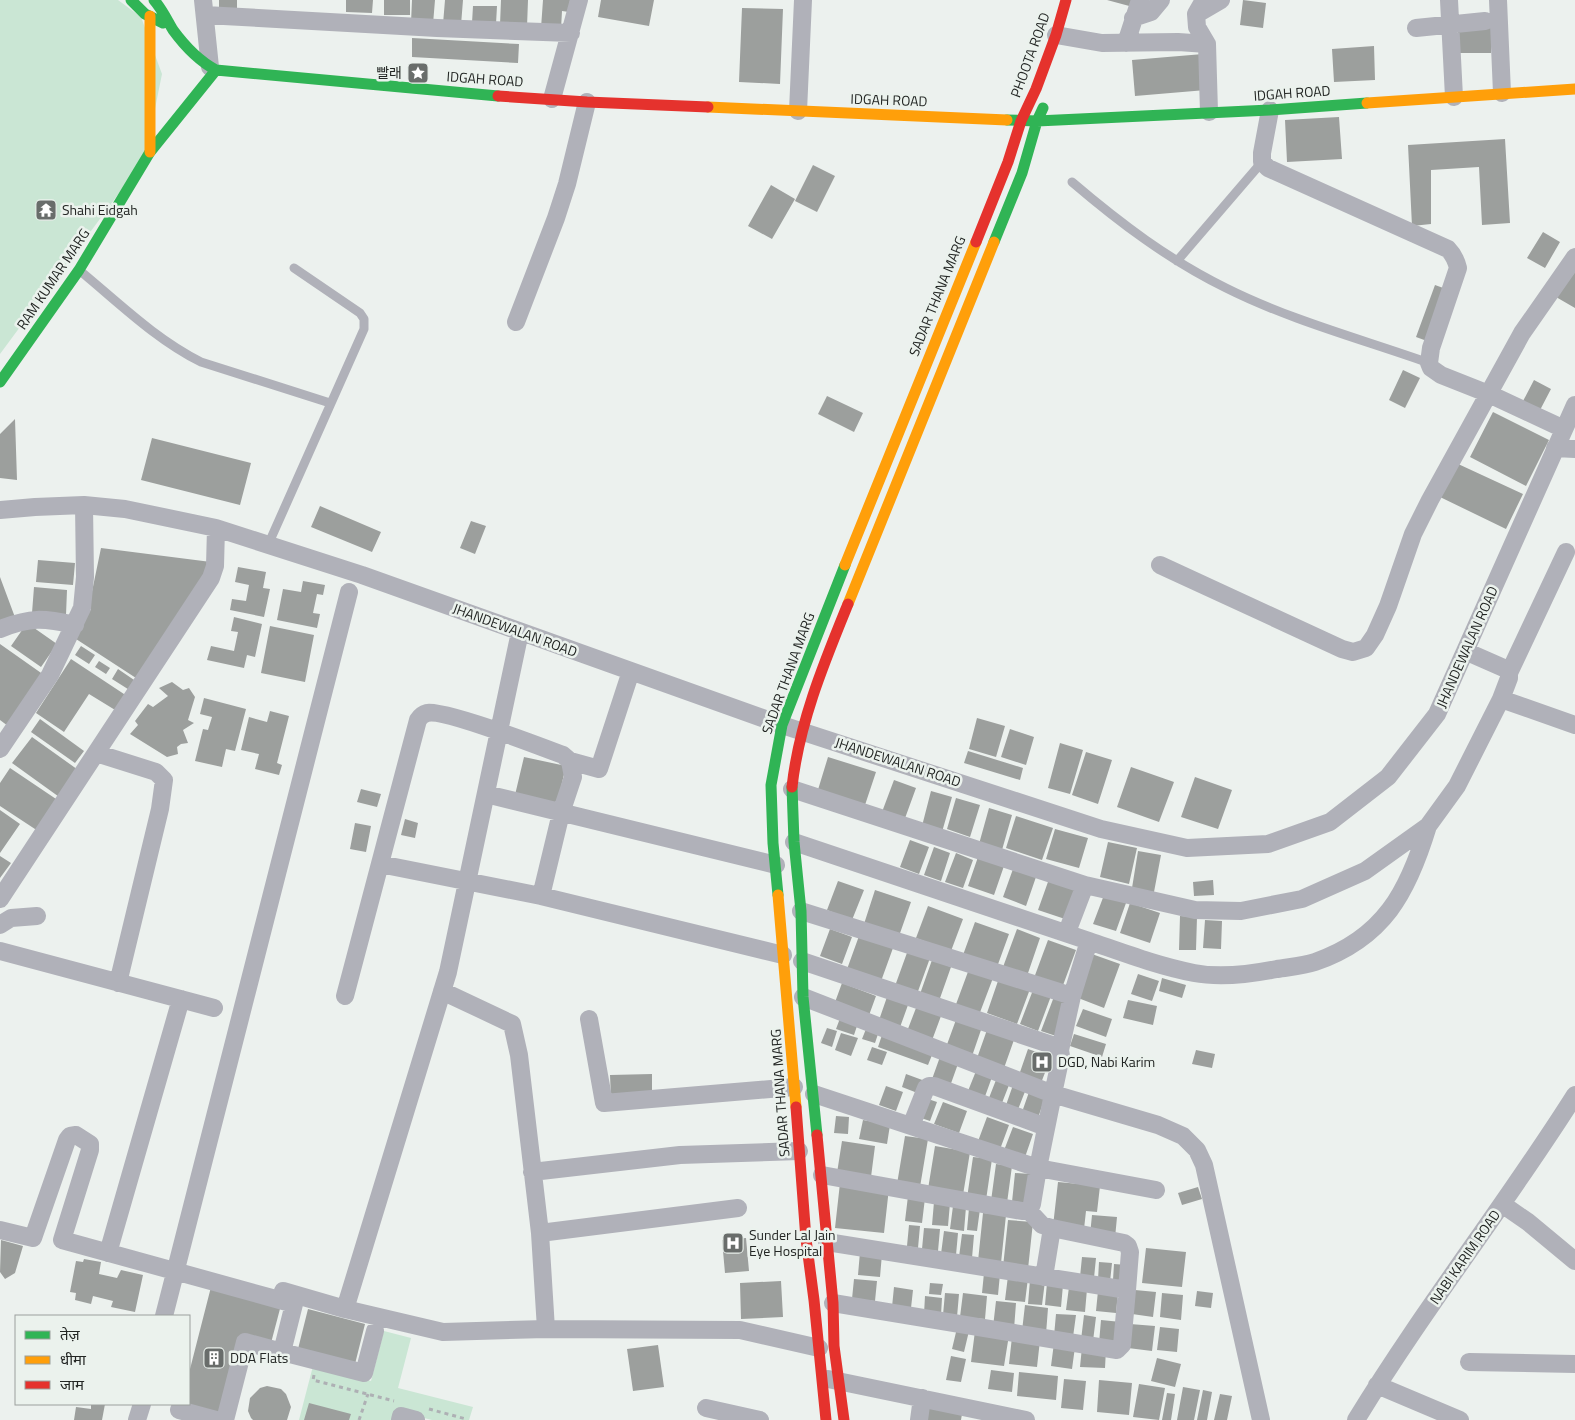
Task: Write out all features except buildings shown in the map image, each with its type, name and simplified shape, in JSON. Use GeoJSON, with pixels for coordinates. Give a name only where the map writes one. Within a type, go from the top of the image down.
{"type":"FeatureCollection","features":[{"type":"Feature","properties":{"kind":"street"},"geometry":{"type":"LineString","coordinates":[[131,0],[150,16],[171,27],[210,67]]}},
{"type":"Feature","properties":{"kind":"street"},"geometry":{"type":"LineString","coordinates":[[154,0],[165,14],[171,27]]}},
{"type":"Feature","properties":{"kind":"street"},"geometry":{"type":"LineString","coordinates":[[552,99],[579,0]]}},
{"type":"Feature","properties":{"kind":"street"},"geometry":{"type":"LineString","coordinates":[[798,111],[803,0]]}},
{"type":"Feature","properties":{"kind":"street","name":"PHOOTA ROAD"},"geometry":{"type":"LineString","coordinates":[[1020,121],[1066,37],[1066,0]]}},
{"type":"Feature","properties":{"kind":"street"},"geometry":{"type":"LineString","coordinates":[[1126,43],[1140,0]]}},
{"type":"Feature","properties":{"kind":"street"},"geometry":{"type":"LineString","coordinates":[[1133,18],[1152,12],[1160,0]]}},
{"type":"Feature","properties":{"kind":"street"},"geometry":{"type":"LineString","coordinates":[[1209,112],[1207,44],[1198,27],[1200,7],[1221,0]]}},
{"type":"Feature","properties":{"kind":"street"},"geometry":{"type":"LineString","coordinates":[[1449,0],[1454,97]]}},
{"type":"Feature","properties":{"kind":"street"},"geometry":{"type":"LineString","coordinates":[[1498,0],[1502,93]]}},
{"type":"Feature","properties":{"kind":"street"},"geometry":{"type":"LineString","coordinates":[[210,67],[204,7],[437,28],[570,33]]}},
{"type":"Feature","properties":{"kind":"street"},"geometry":{"type":"LineString","coordinates":[[150,16],[148,55],[150,152]]}},
{"type":"Feature","properties":{"kind":"street"},"geometry":{"type":"LineString","coordinates":[[1416,28],[1485,21]]}},
{"type":"Feature","properties":{"kind":"street"},"geometry":{"type":"LineString","coordinates":[[1066,37],[1102,43],[1178,42],[1207,44]]}},
{"type":"Feature","properties":{"kind":"street","name":"IDGAH ROAD"},"geometry":{"type":"LineString","coordinates":[[210,67],[457,93],[587,102],[1020,121],[1270,110],[1575,89]]}},
{"type":"Feature","properties":{"kind":"street","name":"RAM KUMAR MARG"},"geometry":{"type":"LineString","coordinates":[[0,382],[79,270],[150,152],[210,67]]}},
{"type":"Feature","properties":{"kind":"street"},"geometry":{"type":"LineString","coordinates":[[1037,121],[1049,96]]}},
{"type":"Feature","properties":{"kind":"street"},"geometry":{"type":"LineString","coordinates":[[516,322],[567,184],[587,102]]}},
{"type":"Feature","properties":{"kind":"street"},"geometry":{"type":"LineString","coordinates":[[1270,110],[1262,153],[1262,162],[1268,168],[1448,249],[1453,254],[1458,268],[1431,348],[1429,363],[1431,368],[1441,375],[1489,394],[1564,429]]}},
{"type":"Feature","properties":{"kind":"street","name":"SADAR THANA MARG"},"geometry":{"type":"LineString","coordinates":[[844,1420],[819,1348],[806,1238],[773,843],[771,786],[782,724],[1008,162],[1020,121]]}},
{"type":"Feature","properties":{"kind":"street","name":"SADAR THANA MARG"},"geometry":{"type":"LineString","coordinates":[[826,1420],[834,1346],[833,1303],[814,1094],[803,998],[801,911],[794,842],[792,789],[802,730],[830,649],[1022,172],[1037,121]]}},
{"type":"Feature","properties":{"kind":"street"},"geometry":{"type":"LineString","coordinates":[[1160,565],[1342,649],[1353,652],[1366,648],[1375,635],[1388,606],[1413,534],[1430,500],[1522,333],[1575,257]]}},
{"type":"Feature","properties":{"kind":"street","name":"JHANDEWALAN ROAD"},"geometry":{"type":"LineString","coordinates":[[0,510],[35,506],[84,506],[126,509],[216,528],[362,575],[782,724],[1101,829],[1187,848],[1268,844],[1330,822],[1388,777],[1437,714],[1575,405]]}},
{"type":"Feature","properties":{"kind":"street"},"geometry":{"type":"LineString","coordinates":[[1555,448],[1575,449]]}},
{"type":"Feature","properties":{"kind":"street"},"geometry":{"type":"LineString","coordinates":[[0,749],[50,675],[82,608],[84,594],[84,506]]}},
{"type":"Feature","properties":{"kind":"street"},"geometry":{"type":"LineString","coordinates":[[0,899],[211,578],[215,566],[216,528]]}},
{"type":"Feature","properties":{"kind":"street"},"geometry":{"type":"LineString","coordinates":[[792,789],[1085,885],[1195,910],[1241,911],[1302,899],[1365,871],[1428,826],[1457,786],[1501,699],[1509,673],[1566,552]]}},
{"type":"Feature","properties":{"kind":"street"},"geometry":{"type":"LineString","coordinates":[[164,1315],[349,592]]}},
{"type":"Feature","properties":{"kind":"street"},"geometry":{"type":"LineString","coordinates":[[0,629],[33,619],[75,625]]}},
{"type":"Feature","properties":{"kind":"street"},"geometry":{"type":"LineString","coordinates":[[345,1309],[448,972],[520,632]]}},
{"type":"Feature","properties":{"kind":"street"},"geometry":{"type":"LineString","coordinates":[[1465,651],[1506,669],[1509,673]]}},
{"type":"Feature","properties":{"kind":"street"},"geometry":{"type":"LineString","coordinates":[[345,996],[418,720],[422,715],[428,713],[440,714],[499,732],[563,755],[570,761],[599,769],[631,671]]}},
{"type":"Feature","properties":{"kind":"street"},"geometry":{"type":"LineString","coordinates":[[1501,699],[1575,726]]}},
{"type":"Feature","properties":{"kind":"street"},"geometry":{"type":"LineString","coordinates":[[96,753],[156,772],[164,780],[160,809],[118,982]]}},
{"type":"Feature","properties":{"kind":"street"},"geometry":{"type":"LineString","coordinates":[[541,896],[561,813],[573,777],[570,761]]}},
{"type":"Feature","properties":{"kind":"street"},"geometry":{"type":"LineString","coordinates":[[486,794],[776,865]]}},
{"type":"Feature","properties":{"kind":"street"},"geometry":{"type":"LineString","coordinates":[[794,842],[1067,932],[1147,961],[1196,973],[1248,975],[1314,962],[1349,947],[1378,925],[1398,901],[1418,859],[1428,826]]}},
{"type":"Feature","properties":{"kind":"street"},"geometry":{"type":"LineString","coordinates":[[380,864],[541,896],[783,955]]}},
{"type":"Feature","properties":{"kind":"street"},"geometry":{"type":"LineString","coordinates":[[1067,932],[1085,885]]}},
{"type":"Feature","properties":{"kind":"street"},"geometry":{"type":"LineString","coordinates":[[801,911],[1072,996]]}},
{"type":"Feature","properties":{"kind":"street"},"geometry":{"type":"LineString","coordinates":[[0,925],[11,918],[36,916]]}},
{"type":"Feature","properties":{"kind":"street"},"geometry":{"type":"LineString","coordinates":[[1029,1210],[1032,1204],[1061,1056],[1060,1050],[1072,996],[1089,941]]}},
{"type":"Feature","properties":{"kind":"street"},"geometry":{"type":"LineString","coordinates":[[0,951],[214,1008]]}},
{"type":"Feature","properties":{"kind":"street"},"geometry":{"type":"LineString","coordinates":[[802,961],[1055,1046],[1060,1050]]}},
{"type":"Feature","properties":{"kind":"street"},"geometry":{"type":"LineString","coordinates":[[442,991],[512,1024],[519,1055],[540,1233],[546,1329]]}},
{"type":"Feature","properties":{"kind":"street"},"geometry":{"type":"LineString","coordinates":[[803,998],[1053,1094],[1158,1125],[1183,1136],[1197,1150],[1204,1165],[1261,1420]]}},
{"type":"Feature","properties":{"kind":"street"},"geometry":{"type":"LineString","coordinates":[[108,1253],[181,999]]}},
{"type":"Feature","properties":{"kind":"street"},"geometry":{"type":"LineString","coordinates":[[589,1020],[604,1103],[794,1087]]}},
{"type":"Feature","properties":{"kind":"street"},"geometry":{"type":"LineString","coordinates":[[911,1126],[926,1088],[934,1086],[1046,1127]]}},
{"type":"Feature","properties":{"kind":"street"},"geometry":{"type":"LineString","coordinates":[[814,1094],[1038,1168],[1156,1190]]}},
{"type":"Feature","properties":{"kind":"street","name":"NABI KARIM ROAD"},"geometry":{"type":"LineString","coordinates":[[1356,1420],[1415,1327],[1547,1140],[1575,1095]]}},
{"type":"Feature","properties":{"kind":"street"},"geometry":{"type":"LineString","coordinates":[[0,1230],[33,1238],[66,1142],[70,1136],[76,1135],[90,1144],[90,1150],[62,1240],[294,1304],[282,1352]]}},
{"type":"Feature","properties":{"kind":"street"},"geometry":{"type":"LineString","coordinates":[[532,1172],[680,1155],[799,1151]]}},
{"type":"Feature","properties":{"kind":"street"},"geometry":{"type":"LineString","coordinates":[[822,1176],[1022,1211],[1029,1210]]}},
{"type":"Feature","properties":{"kind":"street"},"geometry":{"type":"LineString","coordinates":[[1502,1204],[1528,1222],[1575,1261]]}},
{"type":"Feature","properties":{"kind":"street"},"geometry":{"type":"LineString","coordinates":[[540,1233],[738,1208]]}},
{"type":"Feature","properties":{"kind":"street"},"geometry":{"type":"LineString","coordinates":[[833,1303],[1117,1350],[1122,1345],[1130,1252],[1128,1246],[1124,1243],[1042,1225],[1029,1210]]}},
{"type":"Feature","properties":{"kind":"street"},"geometry":{"type":"LineString","coordinates":[[1044,1277],[1052,1228]]}},
{"type":"Feature","properties":{"kind":"street"},"geometry":{"type":"LineString","coordinates":[[827,1242],[1127,1290]]}},
{"type":"Feature","properties":{"kind":"street"},"geometry":{"type":"LineString","coordinates":[[240,1279],[345,1309],[443,1332],[546,1329],[740,1330],[819,1348]]}},
{"type":"Feature","properties":{"kind":"street"},"geometry":{"type":"LineString","coordinates":[[225,1420],[245,1342],[364,1373],[375,1331]]}},
{"type":"Feature","properties":{"kind":"street"},"geometry":{"type":"LineString","coordinates":[[1469,1362],[1575,1364]]}},
{"type":"Feature","properties":{"kind":"street"},"geometry":{"type":"LineString","coordinates":[[829,1379],[1026,1420]]}},
{"type":"Feature","properties":{"kind":"street"},"geometry":{"type":"LineString","coordinates":[[1377,1385],[1460,1420]]}},
{"type":"Feature","properties":{"kind":"street"},"geometry":{"type":"LineString","coordinates":[[920,1420],[922,1398]]}},
{"type":"Feature","properties":{"kind":"street"},"geometry":{"type":"LineString","coordinates":[[138,1420],[142,1405]]}},
{"type":"Feature","properties":{"kind":"street"},"geometry":{"type":"LineString","coordinates":[[706,1408],[760,1420]]}},
{"type":"Feature","properties":{"kind":"street"},"geometry":{"type":"LineString","coordinates":[[179,1410],[216,1420]]}},
{"type":"Feature","properties":{"kind":"street"},"geometry":{"type":"LineString","coordinates":[[400,1420],[401,1416],[419,1414]]}},
{"type":"Feature","properties":{"kind":"lane"},"geometry":{"type":"LineString","coordinates":[[1177,261],[1262,162]]}},
{"type":"Feature","properties":{"kind":"lane"},"geometry":{"type":"LineString","coordinates":[[1072,182],[1111,216],[1143,239],[1177,261],[1226,288],[1277,310],[1429,363]]}},
{"type":"Feature","properties":{"kind":"lane"},"geometry":{"type":"LineString","coordinates":[[268,545],[330,403],[362,337],[364,328],[364,319],[360,313],[294,268]]}},
{"type":"Feature","properties":{"kind":"lane"},"geometry":{"type":"LineString","coordinates":[[79,270],[160,338],[200,362],[330,403]]}},
{"type":"Feature","properties":{"kind":"path"},"geometry":{"type":"LineString","coordinates":[[316,1367],[312,1380],[395,1401]]}},
{"type":"Feature","properties":{"kind":"path"},"geometry":{"type":"LineString","coordinates":[[358,1420],[368,1394]]}},
{"type":"Feature","properties":{"kind":"path"},"geometry":{"type":"LineString","coordinates":[[419,1414],[466,1420]]}},
{"type":"Feature","properties":{"kind":"green space","name":"Shahi Eidgah"},"geometry":{"type":"Polygon","coordinates":[[[0,0],[118,0],[141,17],[162,74],[145,158],[0,354],[0,0]]]}},
{"type":"Feature","properties":{"kind":"green space"},"geometry":{"type":"Polygon","coordinates":[[[384,1331],[411,1338],[398,1388],[473,1407],[469,1420],[432,1420],[396,1411],[393,1420],[299,1420],[313,1366],[371,1381],[384,1331]]]}},
{"type":"Feature","properties":{"kind":"traffic: fast"},"geometry":{"type":"LineString","coordinates":[[131,0],[145,14],[163,23]]}},
{"type":"Feature","properties":{"kind":"traffic: fast"},"geometry":{"type":"LineString","coordinates":[[154,0],[182,41],[192,52],[216,70],[498,96]]}},
{"type":"Feature","properties":{"kind":"traffic: fast"},"geometry":{"type":"LineString","coordinates":[[0,382],[79,270],[150,152],[216,70]]}},
{"type":"Feature","properties":{"kind":"traffic: fast"},"geometry":{"type":"LineString","coordinates":[[1007,120],[1037,121],[1270,110],[1367,103]]}},
{"type":"Feature","properties":{"kind":"traffic: fast"},"geometry":{"type":"LineString","coordinates":[[994,242],[1022,173],[1037,121],[1043,108]]}},
{"type":"Feature","properties":{"kind":"traffic: fast"},"geometry":{"type":"LineString","coordinates":[[778,895],[773,843],[771,785],[782,725],[845,565]]}},
{"type":"Feature","properties":{"kind":"traffic: fast"},"geometry":{"type":"LineString","coordinates":[[792,787],[794,842],[801,911],[803,997],[817,1135]]}},
{"type":"Feature","properties":{"kind":"traffic: slow"},"geometry":{"type":"LineString","coordinates":[[150,16],[150,152]]}},
{"type":"Feature","properties":{"kind":"traffic: slow"},"geometry":{"type":"LineString","coordinates":[[1367,103],[1575,89]]}},
{"type":"Feature","properties":{"kind":"traffic: slow"},"geometry":{"type":"LineString","coordinates":[[708,107],[1007,120]]}},
{"type":"Feature","properties":{"kind":"traffic: slow"},"geometry":{"type":"LineString","coordinates":[[845,565],[976,242]]}},
{"type":"Feature","properties":{"kind":"traffic: slow"},"geometry":{"type":"LineString","coordinates":[[848,604],[994,242]]}},
{"type":"Feature","properties":{"kind":"traffic: slow"},"geometry":{"type":"LineString","coordinates":[[778,895],[796,1107]]}},
{"type":"Feature","properties":{"kind":"traffic: jam"},"geometry":{"type":"LineString","coordinates":[[976,242],[1008,162],[1021,121],[1036,89],[1056,35],[1066,0]]}},
{"type":"Feature","properties":{"kind":"traffic: jam"},"geometry":{"type":"LineString","coordinates":[[498,96],[708,107]]}},
{"type":"Feature","properties":{"kind":"traffic: jam"},"geometry":{"type":"LineString","coordinates":[[792,787],[795,763],[806,717],[848,604]]}},
{"type":"Feature","properties":{"kind":"traffic: jam"},"geometry":{"type":"LineString","coordinates":[[796,1107],[806,1239],[826,1420]]}},
{"type":"Feature","properties":{"kind":"traffic: jam"},"geometry":{"type":"LineString","coordinates":[[817,1135],[833,1303],[834,1346],[844,1420]]}},
{"type":"Feature","properties":{"kind":"place","name":"빨래"},"geometry":{"type":"Point","coordinates":[418,73]}},
{"type":"Feature","properties":{"kind":"place","name":"Shahi Eidgah"},"geometry":{"type":"Point","coordinates":[46,210]}},
{"type":"Feature","properties":{"kind":"place","name":"DGD, Nabi Karim"},"geometry":{"type":"Point","coordinates":[1042,1062]}},
{"type":"Feature","properties":{"kind":"place","name":"Sunder Lal Jain Eye Hospital"},"geometry":{"type":"Point","coordinates":[733,1243]}},
{"type":"Feature","properties":{"kind":"place","name":"DDA Flats"},"geometry":{"type":"Point","coordinates":[214,1358]}}]}
